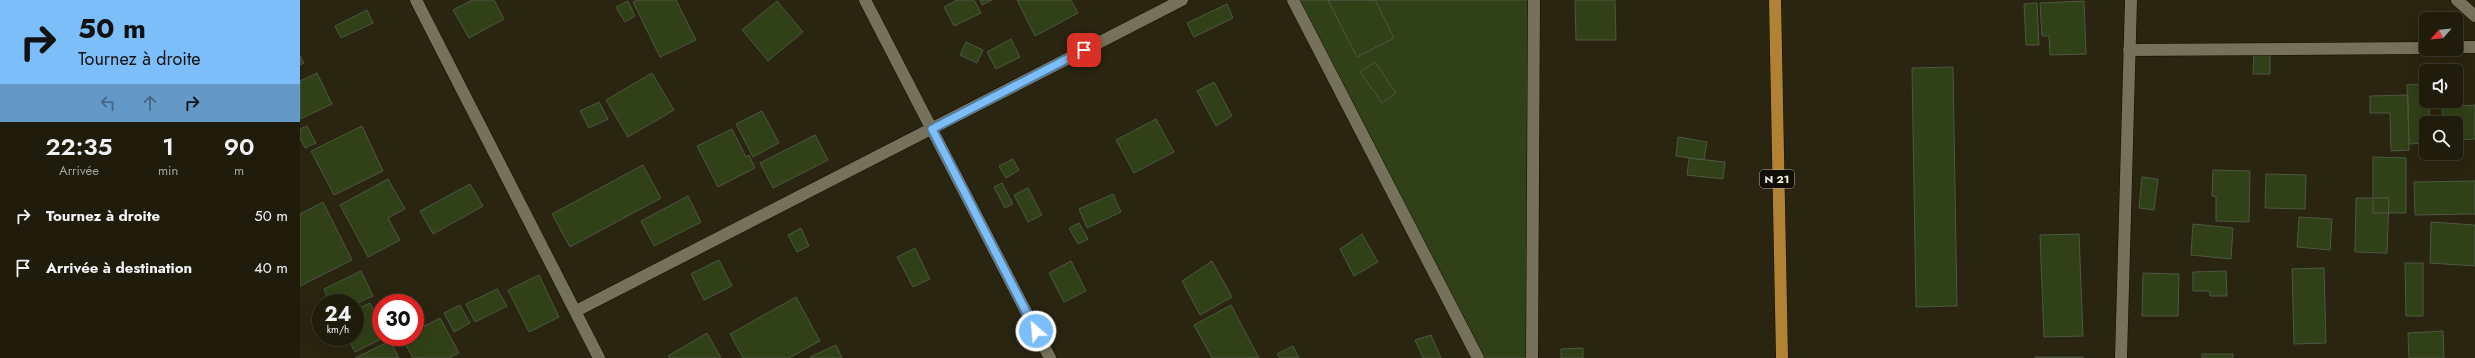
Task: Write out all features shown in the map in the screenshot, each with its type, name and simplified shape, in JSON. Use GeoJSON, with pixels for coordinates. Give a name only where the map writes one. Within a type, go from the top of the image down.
{"type":"FeatureCollection","features":[{"type":"Feature","properties":{"kind":"main road","name":"N 21"},"geometry":{"type":"LineString","coordinates":[[1775,0],[1782,358]]}},
{"type":"Feature","properties":{"kind":"street"},"geometry":{"type":"LineString","coordinates":[[416,0],[600,358]]}},
{"type":"Feature","properties":{"kind":"street"},"geometry":{"type":"LineString","coordinates":[[865,0],[1050,358]]}},
{"type":"Feature","properties":{"kind":"street"},"geometry":{"type":"LineString","coordinates":[[576,311],[1182,0]]}},
{"type":"Feature","properties":{"kind":"street"},"geometry":{"type":"LineString","coordinates":[[1293,0],[1478,358]]}},
{"type":"Feature","properties":{"kind":"street"},"geometry":{"type":"LineString","coordinates":[[1532,358],[1534,0]]}},
{"type":"Feature","properties":{"kind":"street"},"geometry":{"type":"LineString","coordinates":[[2121,358],[2131,0]]}},
{"type":"Feature","properties":{"kind":"street"},"geometry":{"type":"LineString","coordinates":[[2457,0],[2475,16]]}},
{"type":"Feature","properties":{"kind":"street"},"geometry":{"type":"LineString","coordinates":[[2463,48],[2475,47]]}},
{"type":"Feature","properties":{"kind":"street"},"geometry":{"type":"LineString","coordinates":[[2129,50],[2419,48]]}},
{"type":"Feature","properties":{"kind":"building"},"geometry":{"type":"Polygon","coordinates":[[[472,0],[494,0],[504,19],[469,38],[453,10],[472,0]]]}},
{"type":"Feature","properties":{"kind":"building"},"geometry":{"type":"Polygon","coordinates":[[[638,0],[676,0],[696,40],[660,57],[633,2],[638,0]]]}},
{"type":"Feature","properties":{"kind":"building"},"geometry":{"type":"Polygon","coordinates":[[[957,0],[974,0],[981,13],[954,26],[944,7],[957,0]]]}},
{"type":"Feature","properties":{"kind":"building"},"geometry":{"type":"Polygon","coordinates":[[[980,0],[992,0],[982,5],[980,0]]]}},
{"type":"Feature","properties":{"kind":"building"},"geometry":{"type":"Polygon","coordinates":[[[1017,0],[1071,0],[1078,13],[1035,36],[1017,0]]]}},
{"type":"Feature","properties":{"kind":"building"},"geometry":{"type":"Polygon","coordinates":[[[1293,0],[1534,0],[1532,358],[1477,358],[1293,0]]]}},
{"type":"Feature","properties":{"kind":"building"},"geometry":{"type":"Polygon","coordinates":[[[1328,0],[1375,0],[1394,38],[1357,57],[1328,0]]]}},
{"type":"Feature","properties":{"kind":"building"},"geometry":{"type":"Polygon","coordinates":[[[1575,0],[1615,0],[1616,40],[1576,40],[1575,0]]]}},
{"type":"Feature","properties":{"kind":"building"},"geometry":{"type":"Polygon","coordinates":[[[628,1],[635,16],[625,22],[616,7],[628,1]]]}},
{"type":"Feature","properties":{"kind":"building"},"geometry":{"type":"Polygon","coordinates":[[[777,1],[803,32],[768,61],[742,30],[777,1]]]}},
{"type":"Feature","properties":{"kind":"building"},"geometry":{"type":"Polygon","coordinates":[[[2084,1],[2086,54],[2050,55],[2049,36],[2042,36],[2040,3],[2084,1]]]}},
{"type":"Feature","properties":{"kind":"building"},"geometry":{"type":"Polygon","coordinates":[[[2037,3],[2039,45],[2026,45],[2024,4],[2037,3]]]}},
{"type":"Feature","properties":{"kind":"building"},"geometry":{"type":"Polygon","coordinates":[[[1227,4],[1233,18],[1194,37],[1187,23],[1227,4]]]}},
{"type":"Feature","properties":{"kind":"building"},"geometry":{"type":"Polygon","coordinates":[[[367,10],[373,23],[341,38],[335,26],[367,10]]]}},
{"type":"Feature","properties":{"kind":"building"},"geometry":{"type":"Polygon","coordinates":[[[1011,39],[1020,57],[996,69],[987,52],[1011,39]]]}},
{"type":"Feature","properties":{"kind":"building"},"geometry":{"type":"Polygon","coordinates":[[[966,42],[983,50],[977,63],[960,55],[966,42]]]}},
{"type":"Feature","properties":{"kind":"building"},"geometry":{"type":"Polygon","coordinates":[[[2254,54],[2270,55],[2270,74],[2253,74],[2254,54]]]}},
{"type":"Feature","properties":{"kind":"building"},"geometry":{"type":"Polygon","coordinates":[[[300,56],[304,63],[300,65],[300,56]]]}},
{"type":"Feature","properties":{"kind":"building"},"geometry":{"type":"Polygon","coordinates":[[[1375,62],[1396,93],[1382,103],[1360,72],[1375,62]]]}},
{"type":"Feature","properties":{"kind":"building"},"geometry":{"type":"Polygon","coordinates":[[[1953,67],[1957,306],[1916,307],[1912,68],[1953,67]]]}},
{"type":"Feature","properties":{"kind":"building"},"geometry":{"type":"Polygon","coordinates":[[[317,73],[332,104],[300,119],[300,81],[317,73]]]}},
{"type":"Feature","properties":{"kind":"building"},"geometry":{"type":"Polygon","coordinates":[[[652,73],[674,110],[628,137],[606,100],[652,73]]]}},
{"type":"Feature","properties":{"kind":"building"},"geometry":{"type":"Polygon","coordinates":[[[1214,82],[1232,116],[1216,126],[1197,91],[1214,82]]]}},
{"type":"Feature","properties":{"kind":"building"},"geometry":{"type":"Polygon","coordinates":[[[2419,84],[2419,108],[2429,108],[2430,116],[2419,116],[2419,143],[2409,144],[2407,85],[2419,84]]]}},
{"type":"Feature","properties":{"kind":"building"},"geometry":{"type":"Polygon","coordinates":[[[2408,95],[2409,150],[2391,151],[2390,113],[2370,113],[2370,96],[2408,95]]]}},
{"type":"Feature","properties":{"kind":"building"},"geometry":{"type":"Polygon","coordinates":[[[599,102],[608,119],[589,128],[580,111],[599,102]]]}},
{"type":"Feature","properties":{"kind":"building"},"geometry":{"type":"Polygon","coordinates":[[[2475,105],[2475,139],[2463,140],[2463,116],[2443,116],[2442,108],[2463,108],[2463,106],[2475,105]]]}},
{"type":"Feature","properties":{"kind":"building"},"geometry":{"type":"Polygon","coordinates":[[[762,111],[779,143],[753,157],[736,124],[762,111]]]}},
{"type":"Feature","properties":{"kind":"building"},"geometry":{"type":"Polygon","coordinates":[[[1156,119],[1174,152],[1134,173],[1116,140],[1156,119]]]}},
{"type":"Feature","properties":{"kind":"building"},"geometry":{"type":"Polygon","coordinates":[[[307,126],[316,143],[305,148],[300,138],[300,129],[307,126]]]}},
{"type":"Feature","properties":{"kind":"building"},"geometry":{"type":"Polygon","coordinates":[[[362,126],[383,171],[334,195],[311,151],[362,126]]]}},
{"type":"Feature","properties":{"kind":"building"},"geometry":{"type":"Polygon","coordinates":[[[732,129],[746,157],[749,155],[755,168],[718,187],[697,146],[732,129]]]}},
{"type":"Feature","properties":{"kind":"building"},"geometry":{"type":"Polygon","coordinates":[[[815,135],[828,160],[773,188],[760,163],[815,135]]]}},
{"type":"Feature","properties":{"kind":"building"},"geometry":{"type":"Polygon","coordinates":[[[1678,137],[1707,142],[1704,160],[1676,156],[1678,137]]]}},
{"type":"Feature","properties":{"kind":"building"},"geometry":{"type":"Polygon","coordinates":[[[2373,157],[2406,158],[2406,213],[2373,213],[2373,157]]]}},
{"type":"Feature","properties":{"kind":"building"},"geometry":{"type":"Polygon","coordinates":[[[1689,158],[1725,162],[1723,179],[1687,175],[1689,158]]]}},
{"type":"Feature","properties":{"kind":"building"},"geometry":{"type":"Polygon","coordinates":[[[1013,159],[1019,170],[1006,178],[999,166],[1013,159]]]}},
{"type":"Feature","properties":{"kind":"building"},"geometry":{"type":"Polygon","coordinates":[[[643,165],[661,198],[570,247],[552,214],[643,165]]]}},
{"type":"Feature","properties":{"kind":"building"},"geometry":{"type":"Polygon","coordinates":[[[2213,170],[2250,171],[2249,222],[2216,221],[2216,197],[2212,196],[2213,170]]]}},
{"type":"Feature","properties":{"kind":"building"},"geometry":{"type":"Polygon","coordinates":[[[2266,174],[2306,175],[2305,209],[2265,208],[2266,174]]]}},
{"type":"Feature","properties":{"kind":"building"},"geometry":{"type":"Polygon","coordinates":[[[2142,177],[2158,179],[2154,210],[2139,208],[2142,177]]]}},
{"type":"Feature","properties":{"kind":"building"},"geometry":{"type":"Polygon","coordinates":[[[388,179],[405,209],[388,218],[400,240],[368,257],[340,205],[388,179]]]}},
{"type":"Feature","properties":{"kind":"building"},"geometry":{"type":"Polygon","coordinates":[[[2475,181],[2475,214],[2415,215],[2414,182],[2475,181]]]}},
{"type":"Feature","properties":{"kind":"building"},"geometry":{"type":"Polygon","coordinates":[[[1002,183],[1013,204],[1005,208],[994,187],[1002,183]]]}},
{"type":"Feature","properties":{"kind":"building"},"geometry":{"type":"Polygon","coordinates":[[[470,184],[483,206],[433,234],[420,211],[470,184]]]}},
{"type":"Feature","properties":{"kind":"building"},"geometry":{"type":"Polygon","coordinates":[[[1028,188],[1042,215],[1028,222],[1014,195],[1028,188]]]}},
{"type":"Feature","properties":{"kind":"building"},"geometry":{"type":"Polygon","coordinates":[[[1113,194],[1121,212],[1087,228],[1079,209],[1113,194]]]}},
{"type":"Feature","properties":{"kind":"building"},"geometry":{"type":"Polygon","coordinates":[[[688,196],[701,222],[654,246],[641,221],[688,196]]]}},
{"type":"Feature","properties":{"kind":"building"},"geometry":{"type":"Polygon","coordinates":[[[2356,198],[2389,198],[2387,253],[2355,252],[2356,198]]]}},
{"type":"Feature","properties":{"kind":"building"},"geometry":{"type":"Polygon","coordinates":[[[323,202],[352,260],[300,286],[300,214],[323,202]]]}},
{"type":"Feature","properties":{"kind":"building"},"geometry":{"type":"Polygon","coordinates":[[[2299,217],[2332,219],[2330,250],[2297,247],[2299,217]]]}},
{"type":"Feature","properties":{"kind":"building"},"geometry":{"type":"Polygon","coordinates":[[[2431,222],[2475,225],[2475,266],[2430,263],[2431,222]]]}},
{"type":"Feature","properties":{"kind":"building"},"geometry":{"type":"Polygon","coordinates":[[[1079,223],[1088,239],[1078,244],[1069,228],[1079,223]]]}},
{"type":"Feature","properties":{"kind":"building"},"geometry":{"type":"Polygon","coordinates":[[[2193,224],[2233,228],[2231,259],[2191,255],[2193,224]]]}},
{"type":"Feature","properties":{"kind":"building"},"geometry":{"type":"Polygon","coordinates":[[[801,228],[809,246],[797,252],[788,235],[801,228]]]}},
{"type":"Feature","properties":{"kind":"building"},"geometry":{"type":"Polygon","coordinates":[[[1362,234],[1378,262],[1354,276],[1340,249],[1362,234]]]}},
{"type":"Feature","properties":{"kind":"building"},"geometry":{"type":"Polygon","coordinates":[[[2079,234],[2083,336],[2044,337],[2040,235],[2079,234]]]}},
{"type":"Feature","properties":{"kind":"building"},"geometry":{"type":"Polygon","coordinates":[[[915,248],[930,279],[913,287],[897,257],[915,248]]]}},
{"type":"Feature","properties":{"kind":"building"},"geometry":{"type":"Polygon","coordinates":[[[719,260],[732,286],[704,300],[691,274],[719,260]]]}},
{"type":"Feature","properties":{"kind":"building"},"geometry":{"type":"Polygon","coordinates":[[[1071,261],[1086,291],[1064,302],[1049,273],[1071,261]]]}},
{"type":"Feature","properties":{"kind":"building"},"geometry":{"type":"Polygon","coordinates":[[[1212,261],[1232,297],[1200,315],[1182,281],[1212,261]]]}},
{"type":"Feature","properties":{"kind":"building"},"geometry":{"type":"Polygon","coordinates":[[[2405,263],[2423,263],[2423,316],[2406,316],[2405,263]]]}},
{"type":"Feature","properties":{"kind":"building"},"geometry":{"type":"Polygon","coordinates":[[[2324,268],[2326,343],[2294,344],[2292,269],[2324,268]]]}},
{"type":"Feature","properties":{"kind":"building"},"geometry":{"type":"Polygon","coordinates":[[[361,271],[372,296],[364,300],[364,294],[326,294],[324,289],[361,271]]]}},
{"type":"Feature","properties":{"kind":"building"},"geometry":{"type":"Polygon","coordinates":[[[2226,271],[2227,296],[2210,296],[2210,291],[2193,291],[2193,272],[2226,271]]]}},
{"type":"Feature","properties":{"kind":"building"},"geometry":{"type":"Polygon","coordinates":[[[2143,273],[2179,274],[2178,316],[2142,316],[2143,273]]]}},
{"type":"Feature","properties":{"kind":"building"},"geometry":{"type":"Polygon","coordinates":[[[539,275],[559,317],[529,332],[508,290],[539,275]]]}},
{"type":"Feature","properties":{"kind":"building"},"geometry":{"type":"Polygon","coordinates":[[[497,289],[507,306],[475,322],[466,304],[497,289]]]}},
{"type":"Feature","properties":{"kind":"building"},"geometry":{"type":"Polygon","coordinates":[[[796,297],[820,341],[789,358],[743,358],[730,334],[796,297]]]}},
{"type":"Feature","properties":{"kind":"building"},"geometry":{"type":"Polygon","coordinates":[[[370,303],[372,307],[372,344],[355,352],[352,346],[364,346],[364,306],[370,303]]]}},
{"type":"Feature","properties":{"kind":"building"},"geometry":{"type":"Polygon","coordinates":[[[460,305],[470,323],[454,332],[444,313],[460,305]]]}},
{"type":"Feature","properties":{"kind":"building"},"geometry":{"type":"Polygon","coordinates":[[[1231,305],[1259,358],[1212,358],[1194,325],[1231,305]]]}},
{"type":"Feature","properties":{"kind":"building"},"geometry":{"type":"Polygon","coordinates":[[[440,318],[459,353],[449,358],[413,358],[406,346],[424,346],[424,326],[440,318]]]}},
{"type":"Feature","properties":{"kind":"building"},"geometry":{"type":"Polygon","coordinates":[[[2443,331],[2444,358],[2409,358],[2408,333],[2443,331]]]}},
{"type":"Feature","properties":{"kind":"building"},"geometry":{"type":"Polygon","coordinates":[[[707,333],[721,358],[670,358],[668,356],[707,333]]]}},
{"type":"Feature","properties":{"kind":"building"},"geometry":{"type":"Polygon","coordinates":[[[1431,335],[1441,358],[1423,358],[1415,340],[1431,335]]]}},
{"type":"Feature","properties":{"kind":"building"},"geometry":{"type":"Polygon","coordinates":[[[836,345],[842,358],[810,357],[836,345]]]}},
{"type":"Feature","properties":{"kind":"building"},"geometry":{"type":"Polygon","coordinates":[[[380,346],[393,346],[399,358],[355,358],[380,346]]]}},
{"type":"Feature","properties":{"kind":"building"},"geometry":{"type":"Polygon","coordinates":[[[1293,346],[1299,358],[1280,358],[1277,354],[1293,346]]]}},
{"type":"Feature","properties":{"kind":"building"},"geometry":{"type":"Polygon","coordinates":[[[1583,348],[1583,358],[1561,358],[1561,349],[1583,348]]]}},
{"type":"Feature","properties":{"kind":"building"},"geometry":{"type":"Polygon","coordinates":[[[2202,354],[2233,354],[2233,358],[2202,358],[2202,354]]]}},
{"type":"Feature","properties":{"kind":"building"},"geometry":{"type":"Polygon","coordinates":[[[2083,357],[2083,358],[2035,358],[2083,357]]]}},
{"type":"Feature","properties":{"kind":"route"},"geometry":{"type":"LineString","coordinates":[[1036,331],[932,129],[1084,50]]}}]}
